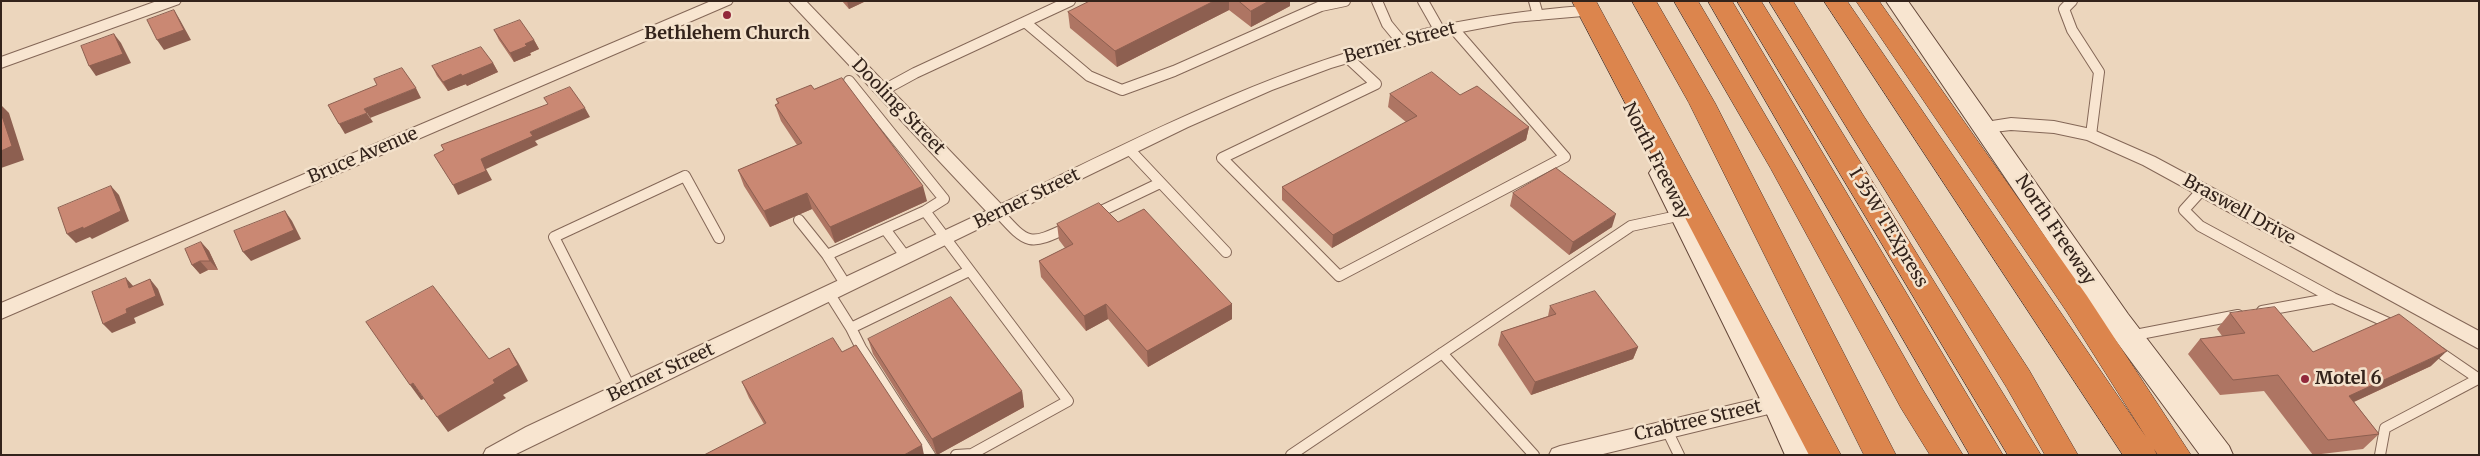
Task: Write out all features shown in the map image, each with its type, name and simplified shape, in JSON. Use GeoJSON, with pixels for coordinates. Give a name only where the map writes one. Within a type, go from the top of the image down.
{"type":"FeatureCollection","features":[{"type":"Feature","properties":{"kind":"highway"},"geometry":{"type":"LineString","coordinates":[[1644,1],[1702,103],[1880,455]]}},
{"type":"Feature","properties":{"kind":"highway"},"geometry":{"type":"LineString","coordinates":[[1686,1],[1784,169],[1912,399],[1947,455]]}},
{"type":"Feature","properties":{"kind":"highway","name":"I 35W TEXpress"},"geometry":{"type":"LineString","coordinates":[[1720,1],[1986,455]]}},
{"type":"Feature","properties":{"kind":"highway","name":"I 35W TEXpress"},"geometry":{"type":"LineString","coordinates":[[1749,1],[2025,455]]}},
{"type":"Feature","properties":{"kind":"highway"},"geometry":{"type":"LineString","coordinates":[[1781,1],[1854,121],[2018,379],[2062,455]]}},
{"type":"Feature","properties":{"kind":"highway"},"geometry":{"type":"LineString","coordinates":[[1835,1],[2141,455]]}},
{"type":"Feature","properties":{"kind":"highway"},"geometry":{"type":"LineString","coordinates":[[1867,1],[2078,304],[2175,455]]}},
{"type":"Feature","properties":{"kind":"highway"},"geometry":{"type":"LineString","coordinates":[[1582,4],[1826,455]]}},
{"type":"Feature","properties":{"kind":"main road","name":"North Freeway"},"geometry":{"type":"LineString","coordinates":[[1897,1],[2129,336],[2218,455]]}},
{"type":"Feature","properties":{"kind":"main road","name":"North Freeway"},"geometry":{"type":"LineString","coordinates":[[1582,4],[1683,215],[1777,403],[1800,455]]}},
{"type":"Feature","properties":{"kind":"street"},"geometry":{"type":"LineString","coordinates":[[1,62],[173,1]]}},
{"type":"Feature","properties":{"kind":"street","name":"Bruce Avenue"},"geometry":{"type":"LineString","coordinates":[[1,311],[725,1]]}},
{"type":"Feature","properties":{"kind":"street","name":"Dooling Street"},"geometry":{"type":"LineString","coordinates":[[797,1],[999,214]]}},
{"type":"Feature","properties":{"kind":"street","name":"Berner Street"},"geometry":{"type":"LineString","coordinates":[[494,455],[534,433],[630,387],[1266,86],[1347,57],[1401,41],[1514,16],[1536,8],[1582,4]]}},
{"type":"Feature","properties":{"kind":"street","name":"Braswell Drive"},"geometry":{"type":"LineString","coordinates":[[1985,127],[2011,124],[2054,127],[2090,135],[2149,161],[2479,341]]}},
{"type":"Feature","properties":{"kind":"street","name":"Crabtree Street"},"geometry":{"type":"LineString","coordinates":[[1560,455],[1666,428],[1777,403]]}},
{"type":"Feature","properties":{"kind":"lane"},"geometry":{"type":"LineString","coordinates":[[882,91],[1070,1]]}},
{"type":"Feature","properties":{"kind":"lane"},"geometry":{"type":"LineString","coordinates":[[1025,22],[1089,76],[1122,90],[1174,71],[1321,6],[1345,1]]}},
{"type":"Feature","properties":{"kind":"lane"},"geometry":{"type":"LineString","coordinates":[[1377,1],[1387,24],[1401,41]]}},
{"type":"Feature","properties":{"kind":"lane"},"geometry":{"type":"LineString","coordinates":[[1347,57],[1376,84],[1222,158],[1340,276],[1565,157],[1447,30],[1423,1]]}},
{"type":"Feature","properties":{"kind":"lane"},"geometry":{"type":"LineString","coordinates":[[2072,1],[2064,9],[2072,30],[2100,72],[2090,135]]}},
{"type":"Feature","properties":{"kind":"lane"},"geometry":{"type":"LineString","coordinates":[[827,255],[925,211],[944,199],[849,81]]}},
{"type":"Feature","properties":{"kind":"lane"},"geometry":{"type":"LineString","coordinates":[[1129,150],[1226,252]]}},
{"type":"Feature","properties":{"kind":"lane"},"geometry":{"type":"LineString","coordinates":[[630,387],[554,237],[685,176],[719,238]]}},
{"type":"Feature","properties":{"kind":"lane"},"geometry":{"type":"LineString","coordinates":[[999,214],[1021,237],[1041,240],[1160,182]]}},
{"type":"Feature","properties":{"kind":"lane"},"geometry":{"type":"LineString","coordinates":[[2202,190],[2184,210],[2200,226],[2332,298],[2409,333]]}},
{"type":"Feature","properties":{"kind":"lane"},"geometry":{"type":"LineString","coordinates":[[925,211],[944,239],[1068,401],[972,454],[956,455]]}},
{"type":"Feature","properties":{"kind":"lane"},"geometry":{"type":"LineString","coordinates":[[1291,455],[1631,226],[1642,222],[1683,215]]}},
{"type":"Feature","properties":{"kind":"lane"},"geometry":{"type":"LineString","coordinates":[[798,220],[827,255],[846,285]]}},
{"type":"Feature","properties":{"kind":"lane"},"geometry":{"type":"LineString","coordinates":[[885,229],[906,257]]}},
{"type":"Feature","properties":{"kind":"lane"},"geometry":{"type":"LineString","coordinates":[[851,328],[969,271]]}},
{"type":"Feature","properties":{"kind":"lane"},"geometry":{"type":"LineString","coordinates":[[829,294],[851,328],[861,348],[930,455]]}},
{"type":"Feature","properties":{"kind":"lane"},"geometry":{"type":"LineString","coordinates":[[2129,336],[2332,298]]}},
{"type":"Feature","properties":{"kind":"lane"},"geometry":{"type":"LineString","coordinates":[[2380,455],[2385,428],[2478,379],[2425,342]]}},
{"type":"Feature","properties":{"kind":"lane"},"geometry":{"type":"LineString","coordinates":[[1442,353],[1534,455]]}},
{"type":"Feature","properties":{"kind":"lane"},"geometry":{"type":"LineString","coordinates":[[1666,428],[1679,455]]}},
{"type":"Feature","properties":{"kind":"building"},"geometry":{"type":"Polygon","coordinates":[[[1090,1],[1214,1],[1115,51],[1068,12],[1090,1]]]}},
{"type":"Feature","properties":{"kind":"building"},"geometry":{"type":"Polygon","coordinates":[[[1239,1],[1269,1],[1251,11],[1239,1]]]}},
{"type":"Feature","properties":{"kind":"building"},"geometry":{"type":"Polygon","coordinates":[[[174,10],[184,30],[157,40],[147,20],[174,10]]]}},
{"type":"Feature","properties":{"kind":"building"},"geometry":{"type":"Polygon","coordinates":[[[520,20],[534,40],[525,44],[527,46],[510,53],[494,30],[520,20]]]}},
{"type":"Feature","properties":{"kind":"building"},"geometry":{"type":"Polygon","coordinates":[[[114,34],[123,54],[89,66],[81,46],[114,34]]]}},
{"type":"Feature","properties":{"kind":"building"},"geometry":{"type":"Polygon","coordinates":[[[481,47],[493,63],[462,76],[461,74],[443,82],[432,66],[481,47]]]}},
{"type":"Feature","properties":{"kind":"building"},"geometry":{"type":"Polygon","coordinates":[[[402,68],[416,88],[364,109],[367,113],[339,124],[328,105],[377,85],[374,79],[402,68]]]}},
{"type":"Feature","properties":{"kind":"building"},"geometry":{"type":"Polygon","coordinates":[[[1432,72],[1460,95],[1477,86],[1529,127],[1333,235],[1282,187],[1417,116],[1390,94],[1432,72]]]}},
{"type":"Feature","properties":{"kind":"building"},"geometry":{"type":"Polygon","coordinates":[[[842,78],[923,186],[830,227],[807,193],[764,211],[738,170],[802,143],[775,105],[779,103],[776,99],[811,85],[814,89],[842,78]]]}},
{"type":"Feature","properties":{"kind":"building"},"geometry":{"type":"Polygon","coordinates":[[[570,87],[585,108],[530,132],[533,136],[481,159],[486,171],[453,185],[434,155],[444,150],[441,145],[548,104],[544,98],[570,87]]]}},
{"type":"Feature","properties":{"kind":"building"},"geometry":{"type":"Polygon","coordinates":[[[1,113],[12,146],[1,151],[1,113]]]}},
{"type":"Feature","properties":{"kind":"building"},"geometry":{"type":"Polygon","coordinates":[[[1556,168],[1616,214],[1573,242],[1513,193],[1556,168]]]}},
{"type":"Feature","properties":{"kind":"building"},"geometry":{"type":"Polygon","coordinates":[[[111,186],[121,211],[83,229],[83,227],[67,234],[58,208],[111,186]]]}},
{"type":"Feature","properties":{"kind":"building"},"geometry":{"type":"Polygon","coordinates":[[[1099,203],[1118,222],[1144,209],[1232,304],[1147,351],[1106,304],[1084,316],[1039,261],[1073,244],[1057,224],[1099,203]]]}},
{"type":"Feature","properties":{"kind":"building"},"geometry":{"type":"Polygon","coordinates":[[[285,211],[294,230],[243,252],[234,231],[285,211]]]}},
{"type":"Feature","properties":{"kind":"building"},"geometry":{"type":"Polygon","coordinates":[[[201,242],[210,261],[200,261],[192,265],[185,249],[201,242]]]}},
{"type":"Feature","properties":{"kind":"building"},"geometry":{"type":"Polygon","coordinates":[[[126,278],[129,288],[150,279],[156,296],[126,309],[127,313],[103,324],[92,292],[126,278]]]}},
{"type":"Feature","properties":{"kind":"building"},"geometry":{"type":"Polygon","coordinates":[[[433,286],[489,359],[509,348],[518,365],[493,380],[495,383],[437,417],[413,383],[410,385],[366,322],[433,286]]]}},
{"type":"Feature","properties":{"kind":"building"},"geometry":{"type":"Polygon","coordinates":[[[1595,291],[1638,347],[1535,382],[1501,332],[1556,314],[1550,306],[1595,291]]]}},
{"type":"Feature","properties":{"kind":"building"},"geometry":{"type":"Polygon","coordinates":[[[951,297],[1022,391],[932,439],[868,339],[951,297]]]}},
{"type":"Feature","properties":{"kind":"building","name":"Motel 6"},"geometry":{"type":"Polygon","coordinates":[[[2275,307],[2313,352],[2399,314],[2447,351],[2349,396],[2379,434],[2328,440],[2278,375],[2233,380],[2200,339],[2245,333],[2230,313],[2275,307]]]}},
{"type":"Feature","properties":{"kind":"building"},"geometry":{"type":"Polygon","coordinates":[[[833,338],[842,352],[856,345],[922,445],[904,455],[704,455],[766,423],[742,382],[833,338]]]}},
{"type":"Feature","properties":{"kind":"place","name":"Bethlehem Church"},"geometry":{"type":"Point","coordinates":[727,15]}},
{"type":"Feature","properties":{"kind":"place","name":"Motel 6"},"geometry":{"type":"Point","coordinates":[2305,379]}}]}
